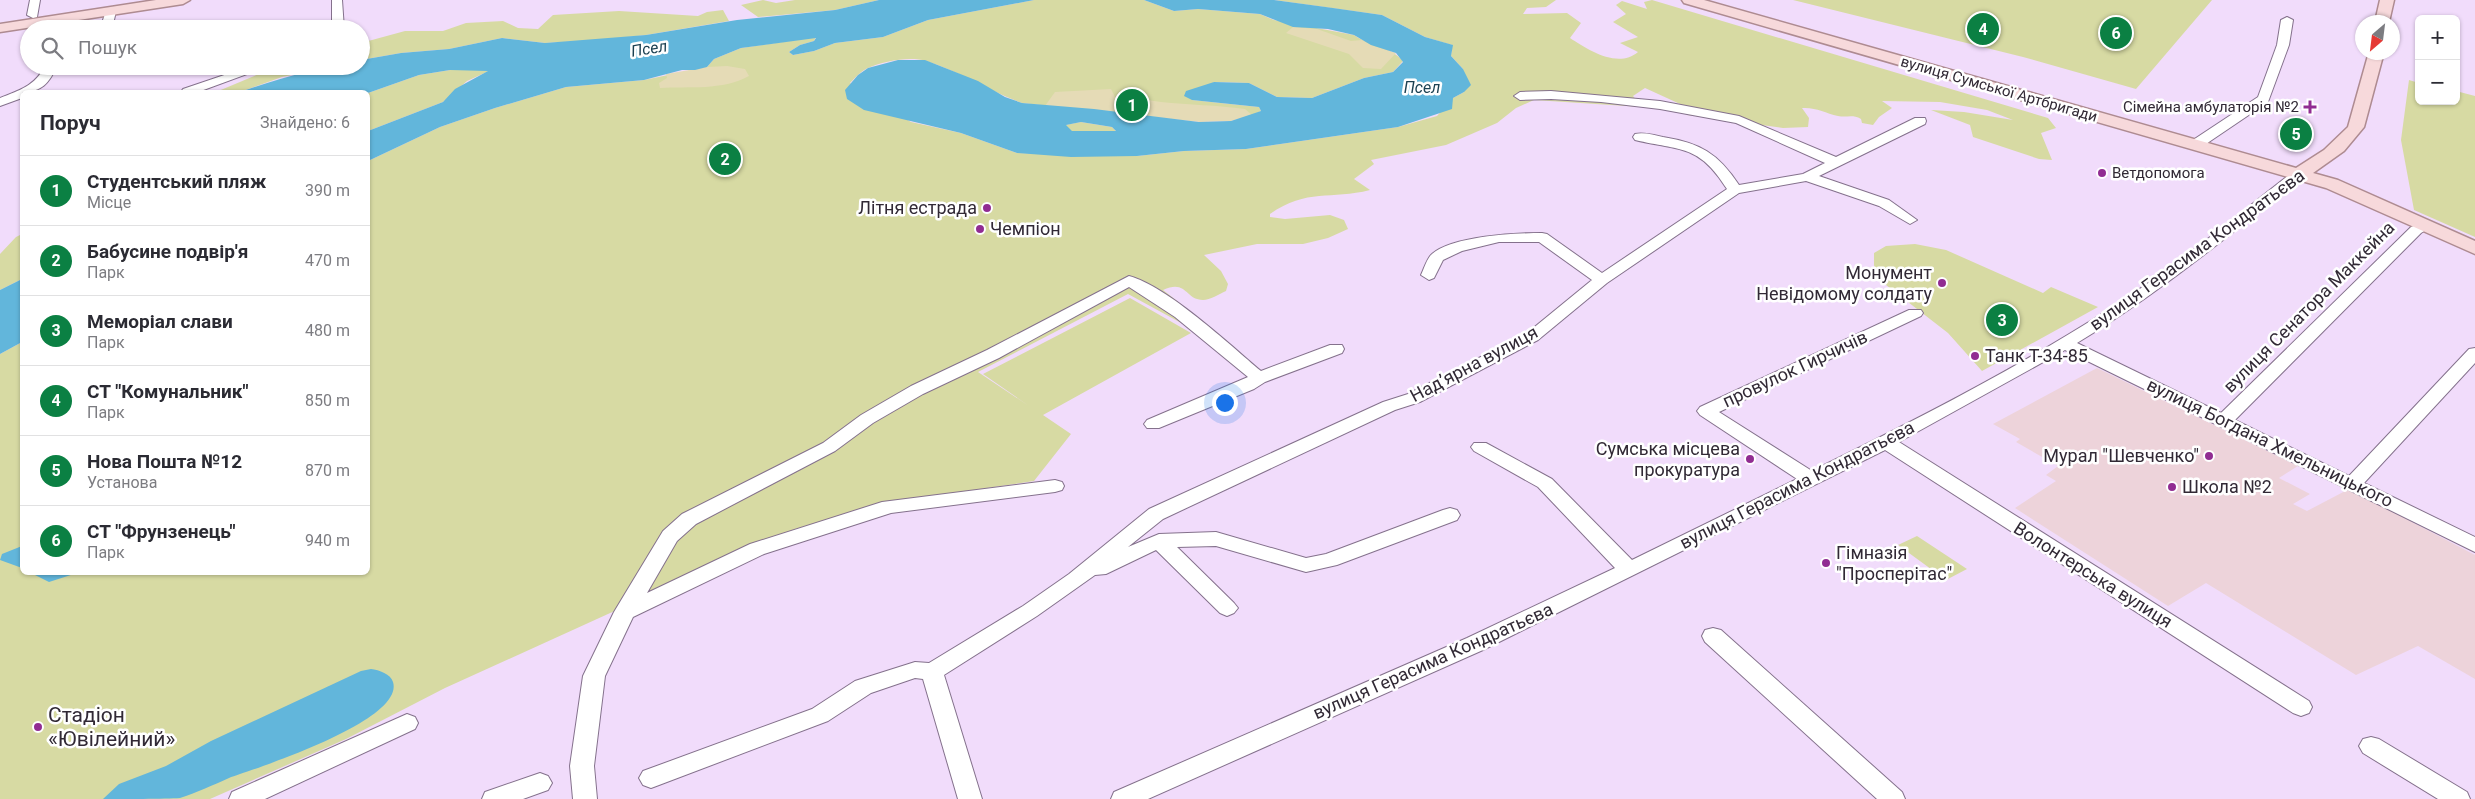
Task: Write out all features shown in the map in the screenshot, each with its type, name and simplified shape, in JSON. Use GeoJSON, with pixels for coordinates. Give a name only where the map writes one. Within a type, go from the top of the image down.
{"type":"FeatureCollection","features":[{"type":"Feature","properties":{"kind":"main road"},"geometry":{"type":"LineString","coordinates":[[52,20],[183,0]]}},
{"type":"Feature","properties":{"kind":"main road","name":"вулиця Сумської Артбригади"},"geometry":{"type":"LineString","coordinates":[[1689,0],[2332,184],[2475,248]]}},
{"type":"Feature","properties":{"kind":"main road"},"geometry":{"type":"LineString","coordinates":[[2384,15],[2387,0]]}},
{"type":"Feature","properties":{"kind":"main road"},"geometry":{"type":"LineString","coordinates":[[0,28],[20,25]]}},
{"type":"Feature","properties":{"kind":"main road","name":"вулиця Герасима Кондратьєва"},"geometry":{"type":"LineString","coordinates":[[2299,174],[2319,163],[2351,134],[2356,126],[2375,60]]}},
{"type":"Feature","properties":{"kind":"street"},"geometry":{"type":"LineString","coordinates":[[33,15],[35,0]]}},
{"type":"Feature","properties":{"kind":"street"},"geometry":{"type":"LineString","coordinates":[[336,0],[337,20]]}},
{"type":"Feature","properties":{"kind":"street"},"geometry":{"type":"LineString","coordinates":[[108,20],[110,11]]}},
{"type":"Feature","properties":{"kind":"street"},"geometry":{"type":"LineString","coordinates":[[2195,145],[2264,99],[2284,46],[2287,20]]}},
{"type":"Feature","properties":{"kind":"street"},"geometry":{"type":"LineString","coordinates":[[29,90],[43,82],[46,75]]}},
{"type":"Feature","properties":{"kind":"street"},"geometry":{"type":"LineString","coordinates":[[193,90],[237,75]]}},
{"type":"Feature","properties":{"kind":"street"},"geometry":{"type":"LineString","coordinates":[[0,102],[20,95]]}},
{"type":"Feature","properties":{"kind":"street"},"geometry":{"type":"LineString","coordinates":[[1520,96],[1552,95],[1609,99],[1660,105],[1739,120],[1834,162]]}},
{"type":"Feature","properties":{"kind":"street","name":"Надʼярна вулиця"},"geometry":{"type":"LineString","coordinates":[[932,672],[1030,612],[1076,579],[1156,514],[1463,374],[1532,337],[1602,280],[1735,190],[1807,177],[1920,121]]}},
{"type":"Feature","properties":{"kind":"street"},"geometry":{"type":"LineString","coordinates":[[1640,137],[1687,146],[1702,152],[1715,162],[1735,190]]}},
{"type":"Feature","properties":{"kind":"street","name":"вулиця Герасима Кондратьєва"},"geometry":{"type":"LineString","coordinates":[[1123,799],[1475,644],[1629,570],[1886,442],[2107,318],[2299,174]]}},
{"type":"Feature","properties":{"kind":"street"},"geometry":{"type":"LineString","coordinates":[[1807,177],[1884,203],[1910,220]]}},
{"type":"Feature","properties":{"kind":"street","name":"вулиця Сенатора Маккейна"},"geometry":{"type":"LineString","coordinates":[[2224,420],[2416,230],[2425,226]]}},
{"type":"Feature","properties":{"kind":"street"},"geometry":{"type":"LineString","coordinates":[[1429,275],[1437,256],[1457,248],[1499,238],[1542,237],[1602,280]]}},
{"type":"Feature","properties":{"kind":"street"},"geometry":{"type":"LineString","coordinates":[[585,799],[582,766],[594,676],[625,612],[670,536],[690,518],[829,447],[867,419],[917,390],[993,354],[1128,282],[1148,291],[1200,329],[1259,378]]}},
{"type":"Feature","properties":{"kind":"street","name":"провулок Гирчичів"},"geometry":{"type":"LineString","coordinates":[[1810,479],[1706,411],[1915,313]]}},
{"type":"Feature","properties":{"kind":"street","name":"вулиця Богдана Хмельницького"},"geometry":{"type":"LineString","coordinates":[[2064,343],[2475,545]]}},
{"type":"Feature","properties":{"kind":"street"},"geometry":{"type":"LineString","coordinates":[[1153,424],[1248,385],[1259,378],[1336,349]]}},
{"type":"Feature","properties":{"kind":"street"},"geometry":{"type":"LineString","coordinates":[[2352,484],[2475,353]]}},
{"type":"Feature","properties":{"kind":"street","name":"Волонтерська вулиця"},"geometry":{"type":"LineString","coordinates":[[1886,442],[2301,707]]}},
{"type":"Feature","properties":{"kind":"street"},"geometry":{"type":"LineString","coordinates":[[1480,447],[1545,482],[1629,570]]}},
{"type":"Feature","properties":{"kind":"street"},"geometry":{"type":"LineString","coordinates":[[625,612],[758,549],[889,507],[1055,486]]}},
{"type":"Feature","properties":{"kind":"street","name":"Надʼярна вулиця"},"geometry":{"type":"LineString","coordinates":[[1076,579],[1159,541],[1216,539],[1306,564],[1330,560],[1450,515]]}},
{"type":"Feature","properties":{"kind":"street"},"geometry":{"type":"LineString","coordinates":[[1159,541],[1227,608]]}},
{"type":"Feature","properties":{"kind":"street"},"geometry":{"type":"LineString","coordinates":[[1714,636],[1892,799]]}},
{"type":"Feature","properties":{"kind":"street"},"geometry":{"type":"LineString","coordinates":[[651,778],[820,715],[863,688],[915,670],[932,672],[970,799]]}},
{"type":"Feature","properties":{"kind":"street"},"geometry":{"type":"LineString","coordinates":[[241,799],[407,723]]}},
{"type":"Feature","properties":{"kind":"street"},"geometry":{"type":"LineString","coordinates":[[2371,746],[2458,799]]}},
{"type":"Feature","properties":{"kind":"street"},"geometry":{"type":"LineString","coordinates":[[494,799],[540,783]]}},
{"type":"Feature","properties":{"kind":"shaded area"},"geometry":{"type":"Polygon","coordinates":[[[2097,368],[2298,466],[2279,478],[2310,494],[2293,504],[2307,511],[2349,489],[2475,555],[2475,679],[2418,646],[2356,675],[2206,583],[2168,606],[2015,508],[2056,481],[2046,475],[2058,466],[2016,442],[2020,439],[1993,424],[2097,368]]]}},
{"type":"Feature","properties":{"kind":"green space"},"geometry":{"type":"Polygon","coordinates":[[[763,0],[776,3],[795,0],[879,0],[835,10],[758,17],[741,5],[763,0]]]}},
{"type":"Feature","properties":{"kind":"green space"},"geometry":{"type":"Polygon","coordinates":[[[1034,0],[1144,0],[1174,11],[1198,9],[1260,14],[1274,20],[1354,35],[1392,52],[1403,61],[1393,72],[1364,78],[1312,98],[1277,97],[1249,83],[1214,82],[1192,100],[1259,107],[1261,111],[1252,115],[1152,117],[1022,103],[938,65],[912,59],[889,61],[874,65],[859,74],[850,83],[911,122],[961,133],[1017,153],[1137,156],[1184,151],[1246,149],[1398,127],[1437,116],[1453,98],[1464,92],[1463,69],[1451,56],[1452,45],[1425,37],[1382,15],[1274,0],[1556,0],[1546,7],[1527,8],[1523,14],[1567,13],[1581,23],[1570,38],[1585,48],[1603,56],[1621,59],[1630,57],[1638,52],[1620,43],[1638,37],[1613,22],[1626,14],[1616,5],[1622,1],[1647,9],[1644,2],[1652,0],[2048,118],[2056,128],[2041,133],[2052,160],[2039,159],[1973,137],[1970,125],[1931,110],[1964,112],[2013,120],[1987,110],[1940,102],[1882,101],[1892,108],[1879,117],[1873,125],[1862,123],[1861,119],[1855,117],[1838,116],[1816,109],[1802,108],[1809,118],[1808,127],[1783,128],[1687,115],[1680,104],[1645,88],[1633,96],[1642,107],[1534,100],[1516,108],[1497,123],[1446,145],[1371,160],[1374,164],[1354,179],[1370,190],[1308,198],[1283,206],[1270,214],[1270,217],[1285,219],[1330,215],[1344,220],[1348,229],[1328,238],[1303,244],[1257,244],[1204,255],[1221,271],[1228,284],[1226,291],[1203,300],[1193,297],[1177,287],[1163,290],[1205,323],[1194,330],[1128,294],[978,372],[1029,406],[983,374],[1130,298],[1191,333],[1043,415],[1071,434],[1034,481],[886,503],[795,529],[445,688],[346,739],[210,799],[0,799],[0,354],[20,343],[20,575],[370,575],[370,160],[440,127],[566,87],[644,80],[707,67],[714,59],[741,48],[816,37],[814,41],[800,45],[789,52],[793,55],[814,51],[835,43],[883,37],[928,20],[1034,0]]]}},
{"type":"Feature","properties":{"kind":"green space"},"geometry":{"type":"Polygon","coordinates":[[[1793,0],[2212,0],[2136,89],[2023,57],[1793,0]]]}},
{"type":"Feature","properties":{"kind":"green space"},"geometry":{"type":"Polygon","coordinates":[[[723,10],[729,21],[646,35],[601,40],[545,43],[502,38],[449,49],[401,53],[370,58],[370,41],[405,31],[443,31],[466,23],[503,21],[518,28],[538,29],[553,15],[619,11],[698,16],[707,12],[723,10]]]}},
{"type":"Feature","properties":{"kind":"green space"},"geometry":{"type":"Polygon","coordinates":[[[476,69],[489,71],[467,81],[443,102],[370,130],[370,92],[419,75],[450,70],[476,69]]]}},
{"type":"Feature","properties":{"kind":"green space"},"geometry":{"type":"Polygon","coordinates":[[[257,75],[291,75],[246,90],[221,90],[257,75]]]}},
{"type":"Feature","properties":{"kind":"green space"},"geometry":{"type":"Polygon","coordinates":[[[2409,80],[2415,82],[2415,105],[2460,105],[2460,92],[2475,96],[2475,237],[2414,210],[2401,140],[2409,80]]]}},
{"type":"Feature","properties":{"kind":"green space"},"geometry":{"type":"Polygon","coordinates":[[[1081,122],[1112,127],[1116,131],[1071,131],[1065,125],[1081,122]]]}},
{"type":"Feature","properties":{"kind":"green space"},"geometry":{"type":"Polygon","coordinates":[[[20,235],[20,280],[0,290],[0,254],[20,235]]]}},
{"type":"Feature","properties":{"kind":"green space"},"geometry":{"type":"Polygon","coordinates":[[[1915,244],[1946,250],[2043,293],[2051,287],[2098,307],[1982,371],[1948,333],[1877,278],[1874,253],[1886,246],[1915,244]]]}},
{"type":"Feature","properties":{"kind":"green space"},"geometry":{"type":"Polygon","coordinates":[[[1917,536],[1967,569],[1946,580],[1898,545],[1917,536]]]}},
{"type":"Feature","properties":{"kind":"sand"},"geometry":{"type":"Polygon","coordinates":[[[1293,27],[1317,29],[1351,41],[1362,40],[1396,53],[1381,69],[1363,68],[1349,54],[1286,33],[1293,27]]]}},
{"type":"Feature","properties":{"kind":"sand"},"geometry":{"type":"Polygon","coordinates":[[[727,66],[745,69],[749,76],[739,81],[717,86],[660,88],[659,83],[667,78],[666,74],[707,67],[727,66]]]}},
{"type":"Feature","properties":{"kind":"sand"},"geometry":{"type":"Polygon","coordinates":[[[1111,89],[1115,97],[1245,109],[1252,115],[1231,121],[1200,122],[1045,106],[1055,92],[1111,89]]]}},
{"type":"Feature","properties":{"kind":"water","name":"Псел"},"geometry":{"type":"Polygon","coordinates":[[[879,0],[1034,0],[928,20],[883,37],[835,43],[814,51],[793,55],[789,52],[800,45],[814,41],[816,38],[741,48],[714,59],[707,67],[695,70],[682,70],[644,80],[566,87],[440,127],[370,160],[370,130],[443,102],[455,89],[488,71],[450,70],[419,75],[370,92],[370,90],[246,90],[296,75],[370,75],[370,58],[401,53],[449,49],[502,38],[545,43],[646,35],[737,20],[835,10],[879,0]]]}},
{"type":"Feature","properties":{"kind":"water","name":"Псел"},"geometry":{"type":"Polygon","coordinates":[[[1144,0],[1274,0],[1382,15],[1425,37],[1453,45],[1451,56],[1463,69],[1471,85],[1464,92],[1453,98],[1452,109],[1398,127],[1246,149],[1184,151],[1137,156],[1071,157],[1017,153],[961,133],[864,110],[847,99],[845,90],[858,75],[868,68],[898,60],[925,60],[978,81],[1005,97],[1022,103],[1094,109],[1199,122],[1231,121],[1261,111],[1259,107],[1192,100],[1184,96],[1186,91],[1214,82],[1249,83],[1277,97],[1312,98],[1364,78],[1393,72],[1403,62],[1396,53],[1371,45],[1354,35],[1328,29],[1293,27],[1260,14],[1198,9],[1174,11],[1144,0]],[[1081,122],[1066,125],[1072,131],[1116,131],[1112,127],[1081,122]]]}},
{"type":"Feature","properties":{"kind":"water"},"geometry":{"type":"Polygon","coordinates":[[[20,280],[20,343],[0,354],[0,290],[20,280]]]}},
{"type":"Feature","properties":{"kind":"water"},"geometry":{"type":"Polygon","coordinates":[[[20,547],[20,567],[0,560],[2,554],[20,547]]]}},
{"type":"Feature","properties":{"kind":"water"},"geometry":{"type":"Polygon","coordinates":[[[35,575],[71,575],[49,582],[35,575]]]}},
{"type":"Feature","properties":{"kind":"water"},"geometry":{"type":"Polygon","coordinates":[[[378,670],[392,679],[391,697],[376,712],[354,727],[326,741],[180,798],[103,799],[119,784],[166,766],[211,741],[361,671],[378,670]]]}},
{"type":"Feature","properties":{"kind":"place","name":"СТ \"Комунальник\""},"geometry":{"type":"Point","coordinates":[1983,29]}},
{"type":"Feature","properties":{"kind":"place","name":"СТ \"Фрунзенець\""},"geometry":{"type":"Point","coordinates":[2116,33]}},
{"type":"Feature","properties":{"kind":"place","name":"Студентський пляж"},"geometry":{"type":"Point","coordinates":[1132,105]}},
{"type":"Feature","properties":{"kind":"place","name":"Сімейна амбулаторія №2"},"geometry":{"type":"Point","coordinates":[2310,107]}},
{"type":"Feature","properties":{"kind":"place","name":"Нова Пошта №12"},"geometry":{"type":"Point","coordinates":[2296,134]}},
{"type":"Feature","properties":{"kind":"place","name":"Бабусине подвір'я"},"geometry":{"type":"Point","coordinates":[725,159]}},
{"type":"Feature","properties":{"kind":"place","name":"Ветдопомога"},"geometry":{"type":"Point","coordinates":[2102,173]}},
{"type":"Feature","properties":{"kind":"place","name":"Літня естрада"},"geometry":{"type":"Point","coordinates":[987,208]}},
{"type":"Feature","properties":{"kind":"place","name":"Чемпіон"},"geometry":{"type":"Point","coordinates":[980,229]}},
{"type":"Feature","properties":{"kind":"place","name":"Монумент Невідомому солдату"},"geometry":{"type":"Point","coordinates":[1942,283]}},
{"type":"Feature","properties":{"kind":"place","name":"Меморіал слави"},"geometry":{"type":"Point","coordinates":[2002,320]}},
{"type":"Feature","properties":{"kind":"place","name":"Танк Т-34-85"},"geometry":{"type":"Point","coordinates":[1975,356]}},
{"type":"Feature","properties":{"kind":"place","name":"Мурал \"Шевченко\""},"geometry":{"type":"Point","coordinates":[2209,456]}},
{"type":"Feature","properties":{"kind":"place","name":"Сумська місцева прокуратура"},"geometry":{"type":"Point","coordinates":[1750,459]}},
{"type":"Feature","properties":{"kind":"place","name":"Школа №2"},"geometry":{"type":"Point","coordinates":[2172,487]}},
{"type":"Feature","properties":{"kind":"place","name":"Гімназія \"Просперітас\""},"geometry":{"type":"Point","coordinates":[1826,563]}},
{"type":"Feature","properties":{"kind":"place","name":"Стадіон «Ювілейний»"},"geometry":{"type":"Point","coordinates":[38,727]}}]}
